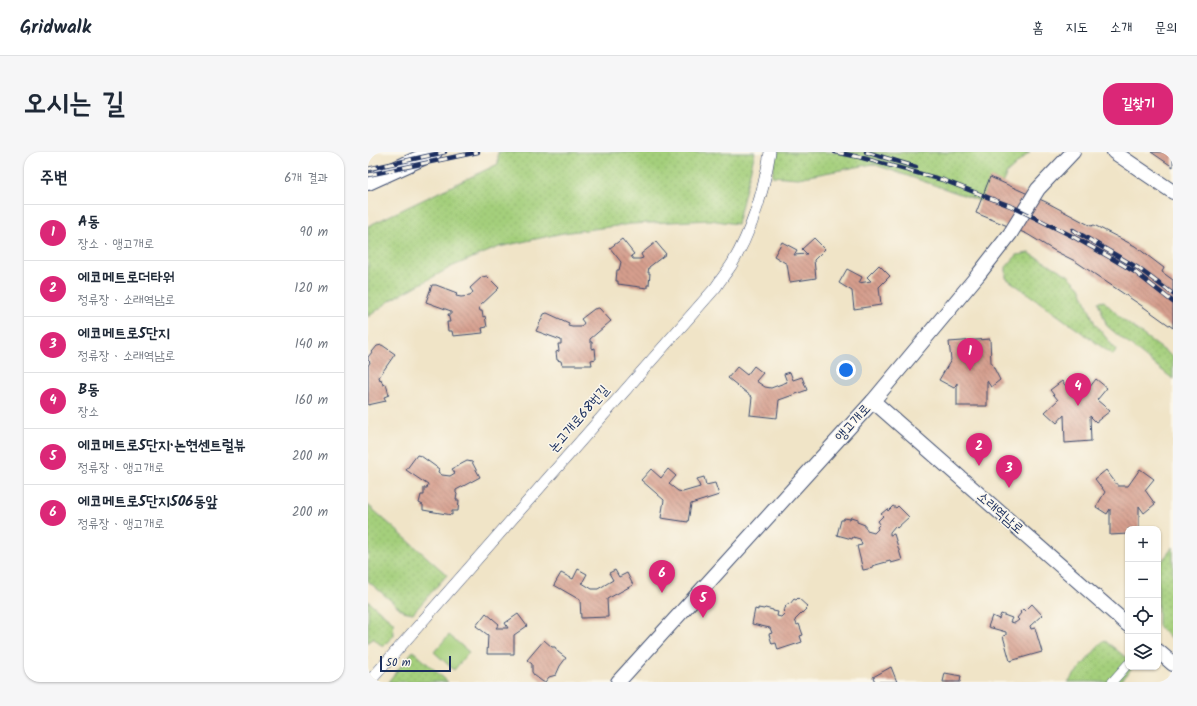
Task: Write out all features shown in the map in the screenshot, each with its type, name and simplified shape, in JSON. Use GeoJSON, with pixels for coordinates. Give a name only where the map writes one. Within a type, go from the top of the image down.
{"type":"FeatureCollection","features":[{"type":"Feature","properties":{"kind":"main road"},"geometry":{"type":"LineString","coordinates":[[368,182],[434,152]]}},
{"type":"Feature","properties":{"kind":"street","name":"논고개로68번길"},"geometry":{"type":"LineString","coordinates":[[369,682],[716,286],[732,264],[746,237],[758,205],[770,152]]}},
{"type":"Feature","properties":{"kind":"street","name":"앵고개로"},"geometry":{"type":"LineString","coordinates":[[618,682],[872,401],[978,275],[1010,234],[1038,190],[1073,152]]}},
{"type":"Feature","properties":{"kind":"street"},"geometry":{"type":"LineString","coordinates":[[1114,152],[1173,192]]}},
{"type":"Feature","properties":{"kind":"street","name":"소래역남로"},"geometry":{"type":"LineString","coordinates":[[872,401],[1125,622]]}},
{"type":"Feature","properties":{"kind":"street"},"geometry":{"type":"LineString","coordinates":[[1161,654],[1173,664]]}},
{"type":"Feature","properties":{"kind":"street"},"geometry":{"type":"LineString","coordinates":[[1112,682],[1125,667]]}},
{"type":"Feature","properties":{"kind":"green space"},"geometry":{"type":"Polygon","coordinates":[[[498,152],[755,152],[737,224],[710,220],[631,224],[563,233],[499,247],[453,266],[391,300],[368,317],[368,226],[498,164],[498,152]]]}},
{"type":"Feature","properties":{"kind":"green space"},"geometry":{"type":"Polygon","coordinates":[[[776,152],[1030,152],[1007,173],[992,205],[873,164],[798,178],[772,176],[776,152]]]}},
{"type":"Feature","properties":{"kind":"green space"},"geometry":{"type":"Polygon","coordinates":[[[1029,253],[1068,275],[1080,287],[1095,324],[1116,350],[1113,355],[1006,278],[1006,267],[1017,255],[1029,253]]]}},
{"type":"Feature","properties":{"kind":"green space"},"geometry":{"type":"Polygon","coordinates":[[[1104,301],[1123,320],[1173,357],[1173,379],[1107,326],[1098,302],[1104,301]]]}},
{"type":"Feature","properties":{"kind":"green space"},"geometry":{"type":"Polygon","coordinates":[[[368,505],[447,575],[413,613],[403,611],[368,581],[368,505]]]}},
{"type":"Feature","properties":{"kind":"green space"},"geometry":{"type":"Polygon","coordinates":[[[1173,547],[1173,640],[1161,629],[1161,562],[1173,547]]]}},
{"type":"Feature","properties":{"kind":"green space"},"geometry":{"type":"Polygon","coordinates":[[[368,601],[393,622],[394,635],[383,647],[373,638],[368,643],[368,601]]]}},
{"type":"Feature","properties":{"kind":"green space"},"geometry":{"type":"Polygon","coordinates":[[[449,635],[469,652],[454,670],[434,652],[449,635]]]}},
{"type":"Feature","properties":{"kind":"green space"},"geometry":{"type":"Polygon","coordinates":[[[1104,640],[1125,657],[1125,670],[1130,670],[1119,682],[1068,682],[1104,640]]]}},
{"type":"Feature","properties":{"kind":"green space"},"geometry":{"type":"Polygon","coordinates":[[[413,651],[448,682],[388,682],[413,651]]]}},
{"type":"Feature","properties":{"kind":"building"},"geometry":{"type":"Polygon","coordinates":[[[1151,152],[1173,152],[1173,167],[1151,152]]]}},
{"type":"Feature","properties":{"kind":"building"},"geometry":{"type":"Polygon","coordinates":[[[990,177],[1046,202],[1091,226],[1094,225],[1135,246],[1164,268],[1162,272],[1173,280],[1173,328],[1075,261],[1027,234],[976,213],[990,177]]]}},
{"type":"Feature","properties":{"kind":"building"},"geometry":{"type":"Polygon","coordinates":[[[814,238],[825,249],[814,260],[816,278],[790,282],[787,264],[774,256],[782,242],[797,250],[794,255],[807,254],[802,249],[814,238]]]}},
{"type":"Feature","properties":{"kind":"building"},"geometry":{"type":"Polygon","coordinates":[[[622,239],[634,254],[631,256],[633,259],[643,258],[641,254],[656,242],[666,254],[649,267],[649,285],[647,285],[647,288],[618,284],[618,281],[616,281],[617,270],[619,270],[621,262],[610,248],[622,239]]]}},
{"type":"Feature","properties":{"kind":"building"},"geometry":{"type":"Polygon","coordinates":[[[879,265],[890,276],[879,287],[881,305],[854,309],[852,291],[839,283],[847,269],[862,277],[859,283],[871,281],[867,277],[879,265]]]}},
{"type":"Feature","properties":{"kind":"building"},"geometry":{"type":"Polygon","coordinates":[[[487,276],[499,288],[479,307],[480,311],[482,311],[483,317],[485,316],[487,327],[482,328],[483,333],[453,336],[452,331],[448,331],[447,322],[450,322],[448,314],[451,314],[451,311],[426,302],[432,285],[436,285],[457,293],[456,296],[470,296],[473,292],[470,288],[482,277],[487,276]]]}},
{"type":"Feature","properties":{"kind":"building"},"geometry":{"type":"Polygon","coordinates":[[[599,308],[611,321],[590,339],[590,342],[592,342],[592,349],[595,348],[596,359],[591,360],[592,365],[562,365],[561,361],[557,360],[556,352],[559,351],[558,344],[561,344],[561,340],[536,331],[544,314],[547,313],[569,323],[568,326],[581,327],[584,323],[581,319],[594,309],[599,308]]]}},
{"type":"Feature","properties":{"kind":"building"},"geometry":{"type":"Polygon","coordinates":[[[990,339],[991,362],[1000,380],[991,387],[987,381],[987,406],[957,406],[957,383],[954,388],[939,380],[951,360],[949,342],[990,339]]]}},
{"type":"Feature","properties":{"kind":"building"},"geometry":{"type":"Polygon","coordinates":[[[382,345],[395,354],[379,377],[383,385],[386,384],[389,395],[384,397],[386,401],[368,405],[368,366],[370,362],[368,357],[377,346],[382,345]]]}},
{"type":"Feature","properties":{"kind":"building"},"geometry":{"type":"Polygon","coordinates":[[[754,366],[763,373],[756,381],[765,387],[771,388],[787,382],[784,374],[790,372],[793,380],[802,377],[807,390],[779,400],[777,418],[750,415],[752,397],[728,378],[737,367],[747,375],[754,366]]]}},
{"type":"Feature","properties":{"kind":"building"},"geometry":{"type":"Polygon","coordinates":[[[1096,379],[1107,388],[1097,400],[1110,411],[1096,422],[1090,416],[1091,441],[1065,443],[1064,415],[1057,423],[1045,412],[1058,400],[1050,390],[1062,381],[1073,396],[1082,397],[1096,379]]]}},
{"type":"Feature","properties":{"kind":"building"},"geometry":{"type":"Polygon","coordinates":[[[417,455],[421,456],[439,469],[438,472],[442,475],[450,476],[455,473],[452,469],[467,461],[472,462],[480,477],[456,490],[456,500],[459,500],[458,511],[452,511],[452,515],[423,510],[423,505],[419,503],[421,495],[424,495],[424,488],[427,488],[428,485],[406,470],[417,455]]]}},
{"type":"Feature","properties":{"kind":"building"},"geometry":{"type":"Polygon","coordinates":[[[651,469],[661,478],[668,469],[676,476],[669,484],[678,491],[683,492],[700,487],[697,479],[704,477],[706,485],[715,483],[719,495],[691,504],[688,522],[661,518],[664,500],[641,480],[651,469]]]}},
{"type":"Feature","properties":{"kind":"building"},"geometry":{"type":"Polygon","coordinates":[[[1140,469],[1154,479],[1145,490],[1155,504],[1144,513],[1139,506],[1139,526],[1125,526],[1125,534],[1110,535],[1110,509],[1107,514],[1096,507],[1105,492],[1095,479],[1106,470],[1118,486],[1128,486],[1140,469]]]}},
{"type":"Feature","properties":{"kind":"building"},"geometry":{"type":"Polygon","coordinates":[[[893,506],[896,508],[898,506],[909,517],[897,528],[895,526],[890,532],[890,535],[894,534],[902,560],[891,563],[890,561],[872,566],[873,568],[863,570],[857,546],[862,545],[860,539],[853,537],[852,539],[837,535],[841,520],[844,518],[850,519],[851,517],[857,519],[857,522],[865,525],[867,531],[874,533],[880,524],[878,521],[883,516],[881,514],[887,509],[888,511],[893,506]]]}},
{"type":"Feature","properties":{"kind":"building"},"geometry":{"type":"Polygon","coordinates":[[[578,569],[587,574],[582,583],[592,589],[598,589],[613,580],[609,573],[615,570],[619,577],[627,573],[633,585],[607,599],[608,617],[581,618],[580,600],[554,585],[561,573],[573,579],[578,569]]]}},
{"type":"Feature","properties":{"kind":"building"},"geometry":{"type":"Polygon","coordinates":[[[798,598],[808,607],[795,620],[797,625],[799,624],[803,635],[800,636],[802,642],[778,650],[776,643],[772,644],[769,634],[772,633],[770,628],[752,624],[755,609],[758,610],[758,608],[765,608],[773,610],[778,612],[777,616],[781,617],[785,613],[783,611],[786,607],[785,606],[789,603],[790,604],[794,599],[796,600],[798,598]]]}},
{"type":"Feature","properties":{"kind":"building"},"geometry":{"type":"Polygon","coordinates":[[[1032,604],[1042,615],[1030,626],[1031,629],[1035,628],[1042,652],[1010,661],[1003,636],[1006,635],[1006,632],[988,627],[992,616],[999,619],[1001,614],[1012,618],[1010,622],[1015,623],[1019,620],[1017,618],[1021,613],[1020,612],[1023,609],[1025,611],[1032,604]]]}},
{"type":"Feature","properties":{"kind":"building"},"geometry":{"type":"Polygon","coordinates":[[[486,613],[499,624],[496,628],[508,628],[505,623],[518,614],[527,626],[514,635],[514,654],[487,654],[488,635],[476,626],[486,613]]]}},
{"type":"Feature","properties":{"kind":"building"},"geometry":{"type":"Polygon","coordinates":[[[544,640],[552,647],[555,647],[558,652],[566,658],[556,675],[549,677],[545,682],[543,682],[534,675],[532,672],[532,664],[527,660],[544,640]]]}},
{"type":"Feature","properties":{"kind":"building"},"geometry":{"type":"Polygon","coordinates":[[[891,667],[897,682],[875,682],[873,677],[891,667]]]}},
{"type":"Feature","properties":{"kind":"building"},"geometry":{"type":"Polygon","coordinates":[[[945,673],[961,676],[960,682],[943,682],[945,673]]]}},
{"type":"Feature","properties":{"kind":"railway"},"geometry":{"type":"LineString","coordinates":[[368,169],[445,152]]}},
{"type":"Feature","properties":{"kind":"railway"},"geometry":{"type":"LineString","coordinates":[[368,175],[478,152]]}},
{"type":"Feature","properties":{"kind":"railway"},"geometry":{"type":"LineString","coordinates":[[835,152],[943,180],[1013,207],[1072,236],[1135,272],[1173,302]]}},
{"type":"Feature","properties":{"kind":"railway"},"geometry":{"type":"LineString","coordinates":[[866,152],[916,167]]}},
{"type":"Feature","properties":{"kind":"railway"},"geometry":{"type":"LineString","coordinates":[[1073,230],[1138,268],[1173,294]]}},
{"type":"Feature","properties":{"kind":"place","name":"A동"},"geometry":{"type":"Point","coordinates":[970,371]}},
{"type":"Feature","properties":{"kind":"place","name":"B동"},"geometry":{"type":"Point","coordinates":[1078,406]}},
{"type":"Feature","properties":{"kind":"place","name":"에코메트로더타워"},"geometry":{"type":"Point","coordinates":[979,466]}},
{"type":"Feature","properties":{"kind":"place","name":"에코메트로5단지"},"geometry":{"type":"Point","coordinates":[1009,488]}},
{"type":"Feature","properties":{"kind":"place","name":"에코메트로5단지506동앞"},"geometry":{"type":"Point","coordinates":[662,593]}},
{"type":"Feature","properties":{"kind":"place","name":"에코메트로5단지·논현센트럴뷰"},"geometry":{"type":"Point","coordinates":[703,618]}}]}
